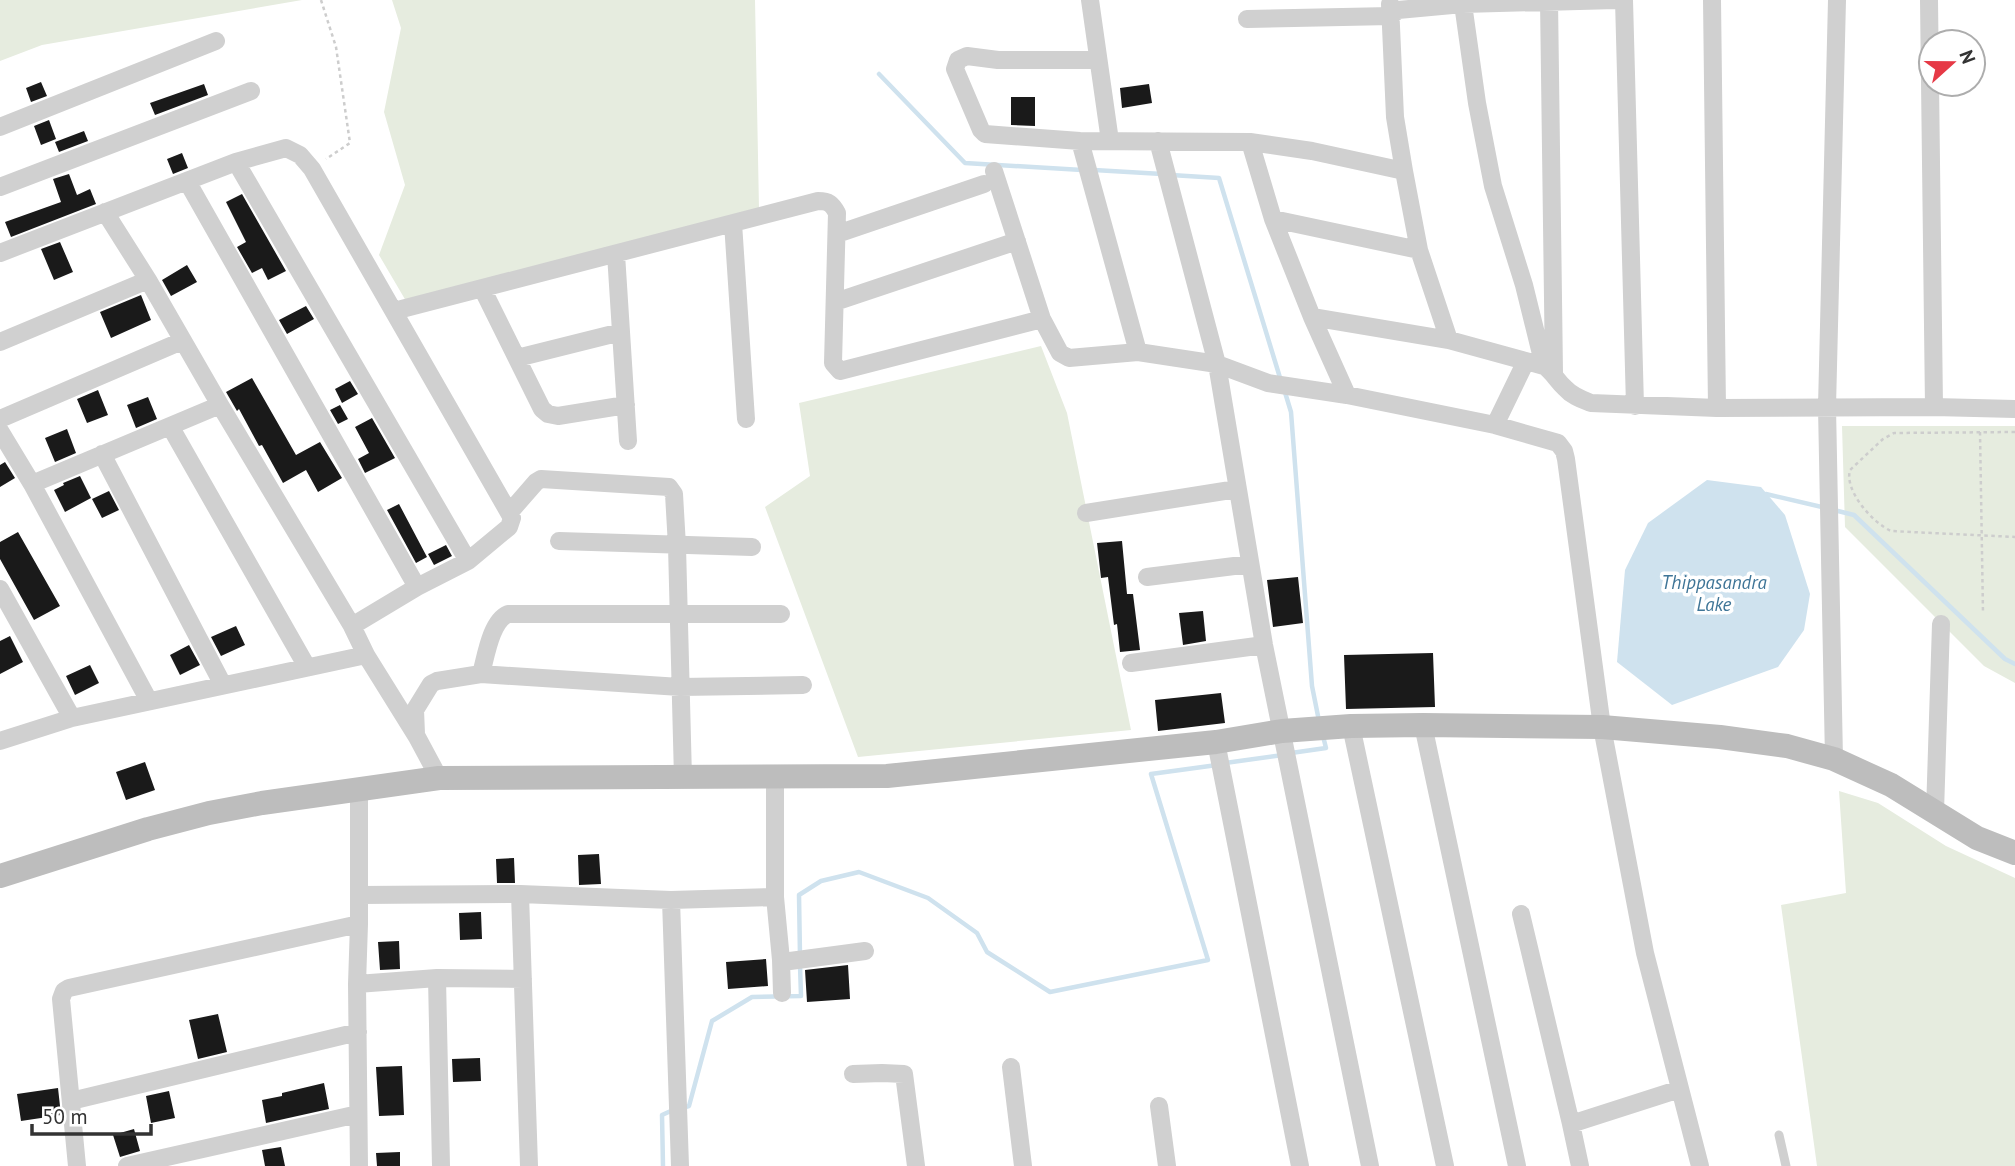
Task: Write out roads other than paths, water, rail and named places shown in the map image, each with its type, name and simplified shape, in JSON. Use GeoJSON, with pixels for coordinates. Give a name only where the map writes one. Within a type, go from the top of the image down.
{"type":"FeatureCollection","features":[{"type":"Feature","properties":{"kind":"main road"},"geometry":{"type":"LineString","coordinates":[[0,876],[148,829],[209,813],[439,778],[887,776],[1216,742],[1282,731],[1423,724],[1602,727],[1787,746],[1834,759],[1891,785],[1977,838],[2015,853]]}},
{"type":"Feature","properties":{"kind":"street"},"geometry":{"type":"LineString","coordinates":[[1090,0],[1110,141]]}},
{"type":"Feature","properties":{"kind":"street"},"geometry":{"type":"LineString","coordinates":[[1248,19],[1463,4],[1616,0]]}},
{"type":"Feature","properties":{"kind":"street"},"geometry":{"type":"LineString","coordinates":[[1625,0],[1635,406]]}},
{"type":"Feature","properties":{"kind":"street"},"geometry":{"type":"LineString","coordinates":[[1712,0],[1717,408]]}},
{"type":"Feature","properties":{"kind":"street"},"geometry":{"type":"LineString","coordinates":[[1834,759],[1827,407],[1837,0]]}},
{"type":"Feature","properties":{"kind":"street"},"geometry":{"type":"LineString","coordinates":[[1930,0],[1934,407]]}},
{"type":"Feature","properties":{"kind":"street"},"geometry":{"type":"LineString","coordinates":[[1549,1],[1549,370]]}},
{"type":"Feature","properties":{"kind":"street"},"geometry":{"type":"LineString","coordinates":[[1463,4],[1477,103],[1493,186],[1549,370],[1575,397],[1591,403],[1635,406],[2015,409]]}},
{"type":"Feature","properties":{"kind":"street"},"geometry":{"type":"LineString","coordinates":[[1391,8],[1395,117],[1404,171],[1419,250],[1449,340]]}},
{"type":"Feature","properties":{"kind":"street"},"geometry":{"type":"LineString","coordinates":[[0,127],[216,41]]}},
{"type":"Feature","properties":{"kind":"street"},"geometry":{"type":"LineString","coordinates":[[1098,60],[998,60],[967,56],[958,60],[955,69],[983,133],[1080,141],[1250,142],[1312,151],[1404,171]]}},
{"type":"Feature","properties":{"kind":"street"},"geometry":{"type":"LineString","coordinates":[[0,187],[251,91]]}},
{"type":"Feature","properties":{"kind":"street"},"geometry":{"type":"LineString","coordinates":[[1080,141],[1138,352]]}},
{"type":"Feature","properties":{"kind":"street"},"geometry":{"type":"LineString","coordinates":[[1158,141],[1217,364],[1264,645],[1370,1166]]}},
{"type":"Feature","properties":{"kind":"street"},"geometry":{"type":"LineString","coordinates":[[1250,142],[1273,219],[1312,317],[1339,395]]}},
{"type":"Feature","properties":{"kind":"street"},"geometry":{"type":"LineString","coordinates":[[0,253],[236,162],[286,148],[300,155],[312,169],[512,518],[509,527],[468,561],[352,625]]}},
{"type":"Feature","properties":{"kind":"street"},"geometry":{"type":"LineString","coordinates":[[236,162],[468,561]]}},
{"type":"Feature","properties":{"kind":"street"},"geometry":{"type":"LineString","coordinates":[[836,234],[989,178],[1017,241],[1042,319],[1064,356],[1069,358],[1138,352],[1217,364],[1268,383],[1495,425],[1558,443],[1564,451],[1602,727],[1645,953],[1700,1166]]}},
{"type":"Feature","properties":{"kind":"street"},"geometry":{"type":"LineString","coordinates":[[187,181],[417,587]]}},
{"type":"Feature","properties":{"kind":"street"},"geometry":{"type":"LineString","coordinates":[[394,311],[826,201],[837,213],[833,363],[841,371],[1042,319]]}},
{"type":"Feature","properties":{"kind":"street"},"geometry":{"type":"LineString","coordinates":[[105,212],[352,625],[366,655],[439,778]]}},
{"type":"Feature","properties":{"kind":"street"},"geometry":{"type":"LineString","coordinates":[[1273,219],[1419,250]]}},
{"type":"Feature","properties":{"kind":"street"},"geometry":{"type":"LineString","coordinates":[[733,223],[746,419]]}},
{"type":"Feature","properties":{"kind":"street"},"geometry":{"type":"LineString","coordinates":[[835,302],[1017,241]]}},
{"type":"Feature","properties":{"kind":"street"},"geometry":{"type":"LineString","coordinates":[[616,254],[628,441]]}},
{"type":"Feature","properties":{"kind":"street"},"geometry":{"type":"LineString","coordinates":[[0,342],[148,280]]}},
{"type":"Feature","properties":{"kind":"street"},"geometry":{"type":"LineString","coordinates":[[482,288],[541,409],[558,416],[626,405]]}},
{"type":"Feature","properties":{"kind":"street"},"geometry":{"type":"LineString","coordinates":[[1312,317],[1449,340],[1549,370]]}},
{"type":"Feature","properties":{"kind":"street"},"geometry":{"type":"LineString","coordinates":[[517,358],[621,332]]}},
{"type":"Feature","properties":{"kind":"street"},"geometry":{"type":"LineString","coordinates":[[0,419],[182,341]]}},
{"type":"Feature","properties":{"kind":"street"},"geometry":{"type":"LineString","coordinates":[[1495,425],[1526,361]]}},
{"type":"Feature","properties":{"kind":"street"},"geometry":{"type":"LineString","coordinates":[[32,484],[219,405]]}},
{"type":"Feature","properties":{"kind":"street"},"geometry":{"type":"LineString","coordinates":[[170,426],[307,667]]}},
{"type":"Feature","properties":{"kind":"street"},"geometry":{"type":"LineString","coordinates":[[0,431],[32,484],[149,701]]}},
{"type":"Feature","properties":{"kind":"street"},"geometry":{"type":"LineString","coordinates":[[102,454],[223,685]]}},
{"type":"Feature","properties":{"kind":"street"},"geometry":{"type":"LineString","coordinates":[[509,513],[541,479],[669,487],[674,494],[683,778]]}},
{"type":"Feature","properties":{"kind":"street"},"geometry":{"type":"LineString","coordinates":[[1086,513],[1237,489]]}},
{"type":"Feature","properties":{"kind":"street"},"geometry":{"type":"LineString","coordinates":[[558,541],[752,547]]}},
{"type":"Feature","properties":{"kind":"street"},"geometry":{"type":"LineString","coordinates":[[1147,577],[1250,564]]}},
{"type":"Feature","properties":{"kind":"street"},"geometry":{"type":"LineString","coordinates":[[0,589],[72,718]]}},
{"type":"Feature","properties":{"kind":"street"},"geometry":{"type":"LineString","coordinates":[[481,674],[494,628],[500,617],[508,614],[781,614]]}},
{"type":"Feature","properties":{"kind":"street"},"geometry":{"type":"LineString","coordinates":[[1935,812],[1941,624]]}},
{"type":"Feature","properties":{"kind":"street"},"geometry":{"type":"LineString","coordinates":[[1131,663],[1264,645]]}},
{"type":"Feature","properties":{"kind":"street"},"geometry":{"type":"LineString","coordinates":[[0,741],[72,718],[366,655]]}},
{"type":"Feature","properties":{"kind":"street"},"geometry":{"type":"LineString","coordinates":[[417,737],[415,710],[430,684],[481,674],[680,687],[803,685]]}},
{"type":"Feature","properties":{"kind":"street"},"geometry":{"type":"LineString","coordinates":[[1423,724],[1517,1166]]}},
{"type":"Feature","properties":{"kind":"street"},"geometry":{"type":"LineString","coordinates":[[1335,727],[1446,1166]]}},
{"type":"Feature","properties":{"kind":"street"},"geometry":{"type":"LineString","coordinates":[[1216,742],[1300,1166]]}},
{"type":"Feature","properties":{"kind":"street"},"geometry":{"type":"LineString","coordinates":[[775,778],[775,897],[785,961],[782,993]]}},
{"type":"Feature","properties":{"kind":"street"},"geometry":{"type":"LineString","coordinates":[[359,789],[359,1166]]}},
{"type":"Feature","properties":{"kind":"street"},"geometry":{"type":"LineString","coordinates":[[359,895],[520,894],[671,900],[775,897]]}},
{"type":"Feature","properties":{"kind":"street"},"geometry":{"type":"LineString","coordinates":[[520,894],[529,1166]]}},
{"type":"Feature","properties":{"kind":"street"},"geometry":{"type":"LineString","coordinates":[[671,900],[680,1166]]}},
{"type":"Feature","properties":{"kind":"street"},"geometry":{"type":"LineString","coordinates":[[1521,914],[1580,1166]]}},
{"type":"Feature","properties":{"kind":"street"},"geometry":{"type":"LineString","coordinates":[[77,1166],[61,999],[64,991],[359,924]]}},
{"type":"Feature","properties":{"kind":"street"},"geometry":{"type":"LineString","coordinates":[[785,961],[865,951]]}},
{"type":"Feature","properties":{"kind":"street"},"geometry":{"type":"LineString","coordinates":[[357,984],[437,978],[523,979]]}},
{"type":"Feature","properties":{"kind":"street"},"geometry":{"type":"LineString","coordinates":[[437,978],[442,1166]]}},
{"type":"Feature","properties":{"kind":"street"},"geometry":{"type":"LineString","coordinates":[[71,1101],[358,1032]]}},
{"type":"Feature","properties":{"kind":"street"},"geometry":{"type":"LineString","coordinates":[[1011,1067],[1023,1166]]}},
{"type":"Feature","properties":{"kind":"street"},"geometry":{"type":"LineString","coordinates":[[853,1074],[904,1074],[916,1166]]}},
{"type":"Feature","properties":{"kind":"street"},"geometry":{"type":"LineString","coordinates":[[1571,1124],[1680,1089]]}},
{"type":"Feature","properties":{"kind":"street"},"geometry":{"type":"LineString","coordinates":[[1159,1106],[1167,1166]]}},
{"type":"Feature","properties":{"kind":"street"},"geometry":{"type":"LineString","coordinates":[[127,1166],[358,1114]]}},
{"type":"Feature","properties":{"kind":"lane"},"geometry":{"type":"LineString","coordinates":[[1779,1135],[1786,1166]]}},
{"type":"Feature","properties":{"kind":"water","name":"Thippasandra Lake"},"geometry":{"type":"Polygon","coordinates":[[[1707,480],[1761,487],[1785,515],[1810,594],[1804,630],[1778,667],[1672,705],[1617,662],[1625,570],[1648,523],[1707,480]]]}},
{"type":"Feature","properties":{"kind":"waterway"},"geometry":{"type":"LineString","coordinates":[[879,74],[965,163],[1082,170]]}},
{"type":"Feature","properties":{"kind":"waterway"},"geometry":{"type":"LineString","coordinates":[[1094,170],[1162,174]]}},
{"type":"Feature","properties":{"kind":"waterway"},"geometry":{"type":"LineString","coordinates":[[1171,175],[1219,178],[1281,381]]}},
{"type":"Feature","properties":{"kind":"waterway"},"geometry":{"type":"LineString","coordinates":[[1284,389],[1291,412],[1312,686],[1319,721]]}},
{"type":"Feature","properties":{"kind":"waterway"},"geometry":{"type":"LineString","coordinates":[[1766,494],[1826,508]]}},
{"type":"Feature","properties":{"kind":"waterway"},"geometry":{"type":"LineString","coordinates":[[1834,510],[1854,515],[2005,659],[2015,664]]}},
{"type":"Feature","properties":{"kind":"waterway"},"geometry":{"type":"LineString","coordinates":[[1291,753],[1326,748],[1323,736]]}},
{"type":"Feature","properties":{"kind":"waterway"},"geometry":{"type":"LineString","coordinates":[[1225,763],[1283,755]]}},
{"type":"Feature","properties":{"kind":"waterway"},"geometry":{"type":"LineString","coordinates":[[800,956],[799,895],[821,881],[859,872],[928,898],[977,933],[987,952],[1050,992],[1208,960],[1151,774],[1217,765]]}},
{"type":"Feature","properties":{"kind":"waterway"},"geometry":{"type":"LineString","coordinates":[[682,1108],[689,1106],[712,1021],[752,997],[801,996],[800,965]]}},
{"type":"Feature","properties":{"kind":"waterway"},"geometry":{"type":"LineString","coordinates":[[663,1166],[662,1115],[673,1110]]}}]}
